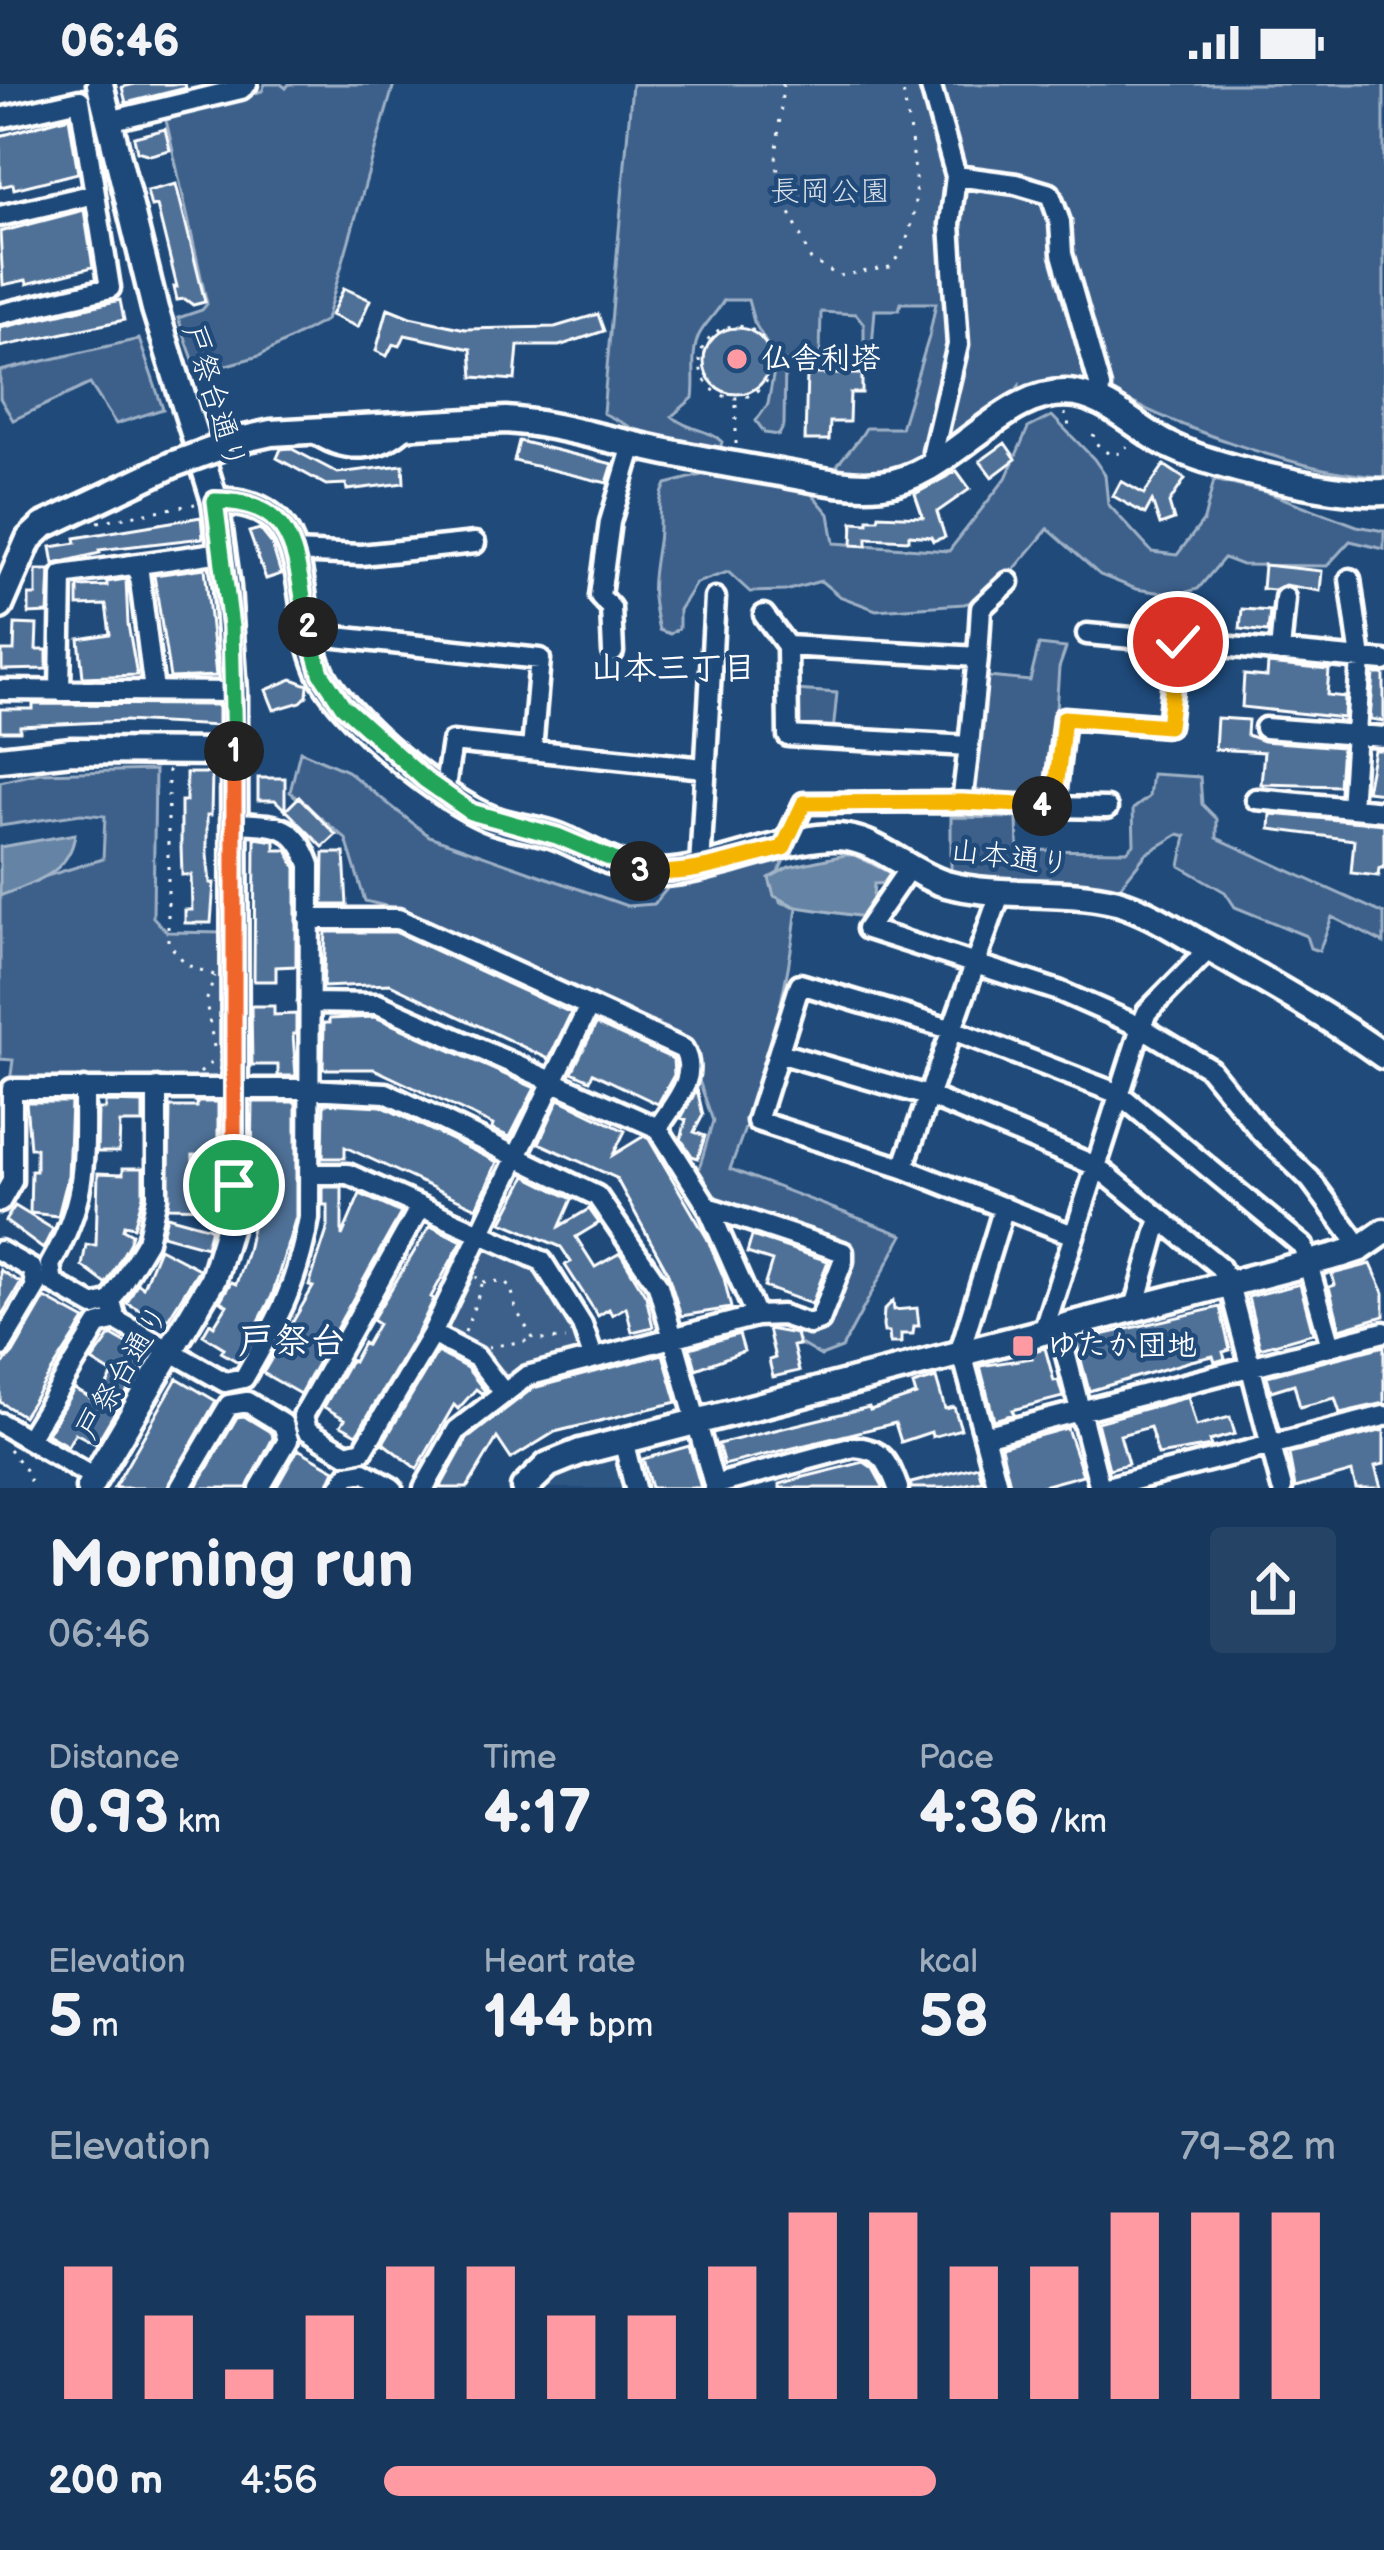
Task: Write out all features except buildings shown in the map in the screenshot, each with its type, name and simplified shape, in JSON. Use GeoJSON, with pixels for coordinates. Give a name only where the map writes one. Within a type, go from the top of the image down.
{"type":"FeatureCollection","features":[{"type":"Feature","properties":{"kind":"street","name":"戸祭台通り"},"geometry":{"type":"LineString","coordinates":[[91,1483],[212,1279],[229,1226],[235,1166],[234,692],[222,553],[215,501],[155,309],[100,84]]}},
{"type":"Feature","properties":{"kind":"street"},"geometry":{"type":"LineString","coordinates":[[109,121],[188,93],[247,84]]}},
{"type":"Feature","properties":{"kind":"street"},"geometry":{"type":"LineString","coordinates":[[930,84],[930,98],[956,176],[950,224],[958,345],[933,452],[935,466]]}},
{"type":"Feature","properties":{"kind":"street"},"geometry":{"type":"LineString","coordinates":[[0,118],[80,100],[110,288],[0,314]]}},
{"type":"Feature","properties":{"kind":"street"},"geometry":{"type":"LineString","coordinates":[[956,176],[1050,194],[1100,387],[1099,401]]}},
{"type":"Feature","properties":{"kind":"street"},"geometry":{"type":"LineString","coordinates":[[0,216],[95,194]]}},
{"type":"Feature","properties":{"kind":"street"},"geometry":{"type":"LineString","coordinates":[[0,607],[29,539],[43,526],[174,464],[271,433],[538,422],[736,465],[869,485],[915,476],[935,466],[1020,404],[1046,394],[1075,394],[1099,401],[1166,444],[1209,462],[1260,475],[1384,492]]}},
{"type":"Feature","properties":{"kind":"street"},"geometry":{"type":"LineString","coordinates":[[613,652],[610,608],[600,596],[610,522],[633,445]]}},
{"type":"Feature","properties":{"kind":"street","name":"山本通り"},"geometry":{"type":"LineString","coordinates":[[215,501],[262,507],[286,530],[321,673],[343,706],[471,812],[557,836],[625,867],[659,873],[700,868],[818,839],[848,838],[953,886],[1119,903],[1274,985],[1384,1056]]}},
{"type":"Feature","properties":{"kind":"street"},"geometry":{"type":"LineString","coordinates":[[293,552],[361,555],[476,543]]}},
{"type":"Feature","properties":{"kind":"street"},"geometry":{"type":"LineString","coordinates":[[60,691],[62,575],[222,553]]}},
{"type":"Feature","properties":{"kind":"street"},"geometry":{"type":"LineString","coordinates":[[138,565],[154,692]]}},
{"type":"Feature","properties":{"kind":"street"},"geometry":{"type":"LineString","coordinates":[[1350,579],[1361,659],[1351,808]]}},
{"type":"Feature","properties":{"kind":"street"},"geometry":{"type":"LineString","coordinates":[[962,802],[981,608],[1009,582]]}},
{"type":"Feature","properties":{"kind":"street"},"geometry":{"type":"LineString","coordinates":[[700,868],[715,598]]}},
{"type":"Feature","properties":{"kind":"street"},"geometry":{"type":"LineString","coordinates":[[1280,652],[1285,598]]}},
{"type":"Feature","properties":{"kind":"street"},"geometry":{"type":"LineString","coordinates":[[764,615],[787,646],[788,736],[969,746]]}},
{"type":"Feature","properties":{"kind":"street"},"geometry":{"type":"LineString","coordinates":[[309,634],[540,659],[532,750]]}},
{"type":"Feature","properties":{"kind":"street"},"geometry":{"type":"LineString","coordinates":[[1087,634],[1384,662]]}},
{"type":"Feature","properties":{"kind":"street"},"geometry":{"type":"LineString","coordinates":[[1054,807],[1064,718],[1168,726],[1178,642]]}},
{"type":"Feature","properties":{"kind":"street"},"geometry":{"type":"LineString","coordinates":[[787,646],[977,657]]}},
{"type":"Feature","properties":{"kind":"street"},"geometry":{"type":"LineString","coordinates":[[0,690],[234,692]]}},
{"type":"Feature","properties":{"kind":"street"},"geometry":{"type":"LineString","coordinates":[[1265,728],[1384,737]]}},
{"type":"Feature","properties":{"kind":"street"},"geometry":{"type":"LineString","coordinates":[[444,793],[452,742],[704,768]]}},
{"type":"Feature","properties":{"kind":"street"},"geometry":{"type":"LineString","coordinates":[[0,759],[72,751],[234,752]]}},
{"type":"Feature","properties":{"kind":"street"},"geometry":{"type":"LineString","coordinates":[[1256,799],[1384,811]]}},
{"type":"Feature","properties":{"kind":"street"},"geometry":{"type":"LineString","coordinates":[[783,848],[804,803],[962,802],[1107,808]]}},
{"type":"Feature","properties":{"kind":"street"},"geometry":{"type":"LineString","coordinates":[[0,1251],[225,1382],[244,1378],[286,1305],[301,1262],[308,1218],[310,866],[302,842],[278,825],[234,823]]}},
{"type":"Feature","properties":{"kind":"street"},"geometry":{"type":"LineString","coordinates":[[908,868],[867,929],[1059,992],[1141,1027],[1209,1068],[1261,1132],[1310,1179],[1361,1248]]}},
{"type":"Feature","properties":{"kind":"street"},"geometry":{"type":"LineString","coordinates":[[903,1168],[1000,891]]}},
{"type":"Feature","properties":{"kind":"street"},"geometry":{"type":"LineString","coordinates":[[310,919],[398,919],[683,1049],[691,1062],[691,1074],[658,1128]]}},
{"type":"Feature","properties":{"kind":"street"},"geometry":{"type":"LineString","coordinates":[[1209,950],[1147,1012],[1073,1235],[1051,1330],[1102,1488],[1384,1416]]}},
{"type":"Feature","properties":{"kind":"street"},"geometry":{"type":"LineString","coordinates":[[1073,1235],[903,1168],[757,1120],[800,984],[950,1029],[1119,1094],[1303,1246],[1331,1346]]}},
{"type":"Feature","properties":{"kind":"street"},"geometry":{"type":"LineString","coordinates":[[309,1004],[378,1004],[658,1128],[708,1207],[756,1316]]}},
{"type":"Feature","properties":{"kind":"street"},"geometry":{"type":"LineString","coordinates":[[420,1207],[303,1416],[307,1430],[347,1454],[363,1450],[432,1334],[590,1006]]}},
{"type":"Feature","properties":{"kind":"street"},"geometry":{"type":"LineString","coordinates":[[779,1053],[928,1096],[1096,1166],[1220,1267],[1229,1284],[1282,1488]]}},
{"type":"Feature","properties":{"kind":"street"},"geometry":{"type":"LineString","coordinates":[[0,1347],[72,1226],[84,1180],[84,1088]]}},
{"type":"Feature","properties":{"kind":"street"},"geometry":{"type":"LineString","coordinates":[[28,1439],[147,1241],[157,1197],[157,1088]]}},
{"type":"Feature","properties":{"kind":"street"},"geometry":{"type":"LineString","coordinates":[[0,1202],[12,1180],[13,1089],[309,1088],[386,1093],[597,1196],[658,1285],[714,1487],[854,1447],[872,1448],[887,1458],[898,1488]]}},
{"type":"Feature","properties":{"kind":"street"},"geometry":{"type":"LineString","coordinates":[[310,1174],[348,1174],[542,1262],[593,1357]]}},
{"type":"Feature","properties":{"kind":"street"},"geometry":{"type":"LineString","coordinates":[[424,1488],[457,1430],[526,1376],[756,1316],[782,1315],[809,1324],[820,1320],[843,1252],[708,1207]]}},
{"type":"Feature","properties":{"kind":"street"},"geometry":{"type":"LineString","coordinates":[[998,1488],[960,1353],[1004,1207]]}},
{"type":"Feature","properties":{"kind":"street"},"geometry":{"type":"LineString","coordinates":[[1135,1308],[1160,1218]]}},
{"type":"Feature","properties":{"kind":"street"},"geometry":{"type":"LineString","coordinates":[[524,1488],[548,1466],[623,1440],[1309,1263],[1361,1248],[1384,1232]]}},
{"type":"Feature","properties":{"kind":"street"},"geometry":{"type":"LineString","coordinates":[[983,1436],[1384,1332]]}},
{"type":"Feature","properties":{"kind":"street"},"geometry":{"type":"LineString","coordinates":[[432,1334],[482,1355],[503,1394]]}},
{"type":"Feature","properties":{"kind":"street"},"geometry":{"type":"LineString","coordinates":[[234,1380],[238,1404]]}},
{"type":"Feature","properties":{"kind":"street"},"geometry":{"type":"LineString","coordinates":[[180,1488],[229,1405],[247,1402],[283,1424],[288,1440],[260,1488]]}},
{"type":"Feature","properties":{"kind":"street"},"geometry":{"type":"LineString","coordinates":[[0,1423],[91,1483]]}},
{"type":"Feature","properties":{"kind":"street"},"geometry":{"type":"LineString","coordinates":[[285,1431],[305,1424]]}},
{"type":"Feature","properties":{"kind":"street"},"geometry":{"type":"LineString","coordinates":[[623,1440],[635,1488]]}},
{"type":"Feature","properties":{"kind":"street"},"geometry":{"type":"LineString","coordinates":[[354,1453],[357,1473]]}},
{"type":"Feature","properties":{"kind":"street"},"geometry":{"type":"LineString","coordinates":[[340,1488],[348,1475],[364,1472],[392,1488]]}},
{"type":"Feature","properties":{"kind":"path"},"geometry":{"type":"LineString","coordinates":[[784,84],[776,160],[784,197],[811,260],[838,276],[890,267],[904,250],[918,186],[902,84]]}},
{"type":"Feature","properties":{"kind":"path"},"geometry":{"type":"LineString","coordinates":[[732,325],[755,330],[773,359],[767,382],[748,396],[736,398],[713,390],[705,381],[700,358],[710,336],[732,325]]}},
{"type":"Feature","properties":{"kind":"path"},"geometry":{"type":"LineString","coordinates":[[736,398],[736,465]]}},
{"type":"Feature","properties":{"kind":"path"},"geometry":{"type":"LineString","coordinates":[[1065,413],[1066,424],[1076,424]]}},
{"type":"Feature","properties":{"kind":"path"},"geometry":{"type":"LineString","coordinates":[[1094,434],[1092,440],[1109,454],[1122,454],[1126,446]]}},
{"type":"Feature","properties":{"kind":"path"},"geometry":{"type":"LineString","coordinates":[[91,524],[215,501]]}},
{"type":"Feature","properties":{"kind":"path"},"geometry":{"type":"LineString","coordinates":[[168,751],[168,943],[187,964],[215,976]]}},
{"type":"Feature","properties":{"kind":"path"},"geometry":{"type":"LineString","coordinates":[[464,1271],[483,1282],[503,1281],[511,1287],[515,1310],[534,1340]]}},
{"type":"Feature","properties":{"kind":"path"},"geometry":{"type":"LineString","coordinates":[[483,1282],[465,1333],[482,1355],[534,1340],[586,1337]]}},
{"type":"Feature","properties":{"kind":"path"},"geometry":{"type":"LineString","coordinates":[[5,1444],[33,1488]]}},
{"type":"Feature","properties":{"kind":"shaded area"},"geometry":{"type":"Polygon","coordinates":[[[75,834],[58,868],[0,896],[0,847],[75,834]]]}},
{"type":"Feature","properties":{"kind":"shaded area"},"geometry":{"type":"Polygon","coordinates":[[[845,855],[896,876],[891,883],[874,884],[872,906],[865,917],[797,907],[774,896],[769,878],[789,867],[845,855]]]}},
{"type":"Feature","properties":{"kind":"shaded area"},"geometry":{"type":"Polygon","coordinates":[[[620,1450],[630,1488],[533,1488],[548,1475],[620,1450]]]}},
{"type":"Feature","properties":{"kind":"green space"},"geometry":{"type":"Polygon","coordinates":[[[265,84],[286,88],[289,84],[394,84],[326,320],[259,356],[198,373],[178,318],[207,304],[166,120],[262,91],[265,84]]]}},
{"type":"Feature","properties":{"kind":"green space","name":"長岡公園"},"geometry":{"type":"Polygon","coordinates":[[[632,84],[1384,84],[1384,477],[1275,457],[1193,429],[1092,381],[1085,385],[1059,380],[1019,394],[1019,386],[970,427],[907,464],[860,472],[835,469],[866,428],[901,428],[936,303],[901,303],[899,310],[875,310],[872,347],[864,344],[864,324],[856,314],[821,312],[820,355],[785,361],[784,425],[779,435],[765,433],[756,421],[768,404],[776,360],[754,322],[748,300],[724,300],[702,331],[695,350],[693,398],[672,416],[717,438],[722,442],[720,449],[644,434],[603,413],[632,84]]]}},
{"type":"Feature","properties":{"kind":"green space"},"geometry":{"type":"Polygon","coordinates":[[[139,339],[163,409],[116,424],[90,384],[13,420],[0,398],[0,371],[139,339]]]}},
{"type":"Feature","properties":{"kind":"green space"},"geometry":{"type":"Polygon","coordinates":[[[1052,416],[1094,459],[1105,475],[1108,504],[1152,552],[1177,555],[1204,520],[1214,480],[1384,531],[1384,549],[1350,541],[1327,566],[1242,565],[1224,558],[1198,589],[1176,595],[1136,589],[1100,575],[1048,529],[991,597],[964,604],[876,610],[839,596],[821,581],[785,591],[750,592],[728,572],[696,583],[679,610],[679,628],[670,634],[659,630],[652,585],[666,484],[709,473],[811,493],[829,514],[834,543],[949,551],[1006,478],[1028,428],[1052,416]]]}},
{"type":"Feature","properties":{"kind":"green space"},"geometry":{"type":"Polygon","coordinates":[[[1039,645],[1066,648],[1059,668],[1050,793],[1042,799],[983,800],[976,792],[987,677],[1030,681],[1039,645]]]}},
{"type":"Feature","properties":{"kind":"green space"},"geometry":{"type":"Polygon","coordinates":[[[795,690],[837,693],[833,733],[804,731],[797,721],[795,690]]]}},
{"type":"Feature","properties":{"kind":"green space"},"geometry":{"type":"Polygon","coordinates":[[[300,751],[347,771],[429,836],[627,906],[654,904],[671,884],[785,858],[777,875],[780,902],[797,907],[787,974],[763,1072],[730,1169],[903,1235],[842,1348],[821,1356],[792,1339],[800,1332],[824,1331],[853,1250],[840,1238],[718,1200],[698,1172],[713,1121],[686,1043],[402,910],[365,901],[346,839],[290,792],[300,751]]]}},
{"type":"Feature","properties":{"kind":"green space"},"geometry":{"type":"Polygon","coordinates":[[[155,770],[153,917],[167,932],[225,933],[225,1080],[10,1082],[13,1060],[0,1059],[0,890],[103,859],[105,816],[81,814],[0,826],[0,782],[39,773],[155,770]]]}},
{"type":"Feature","properties":{"kind":"green space"},"geometry":{"type":"Polygon","coordinates":[[[1152,774],[1200,777],[1202,804],[1217,819],[1217,838],[1384,914],[1384,943],[1332,917],[1319,951],[1310,948],[1306,936],[1235,907],[1225,892],[1180,866],[1186,836],[1179,834],[1146,854],[1116,892],[951,878],[951,817],[1017,818],[1018,850],[1127,851],[1134,844],[1133,809],[1149,797],[1152,774]]]}},
{"type":"Feature","properties":{"kind":"green space"},"geometry":{"type":"Polygon","coordinates":[[[494,1247],[541,1269],[578,1331],[582,1348],[579,1356],[504,1387],[442,1331],[484,1251],[494,1247]]]}},
{"type":"Feature","properties":{"kind":"place","name":"仏舎利塔"},"geometry":{"type":"Point","coordinates":[737,359]}},
{"type":"Feature","properties":{"kind":"place","name":"ゆたか団地"},"geometry":{"type":"Point","coordinates":[1023,1346]}},
{"type":"Feature","properties":{"kind":"district","name":"山本三丁目"},"geometry":{"type":"Point","coordinates":[673,669]}},
{"type":"Feature","properties":{"kind":"district","name":"戸祭台"},"geometry":{"type":"Point","coordinates":[292,1342]}},
{"type":"Feature","properties":{"kind":"route"},"geometry":{"type":"LineString","coordinates":[[234,1185],[234,692],[215,501],[243,501],[279,520],[293,552],[321,673],[343,706],[424,779],[471,812],[557,836],[643,872],[700,868],[783,848],[804,803],[1054,807],[1064,718],[1168,726],[1178,642]]}}]}
